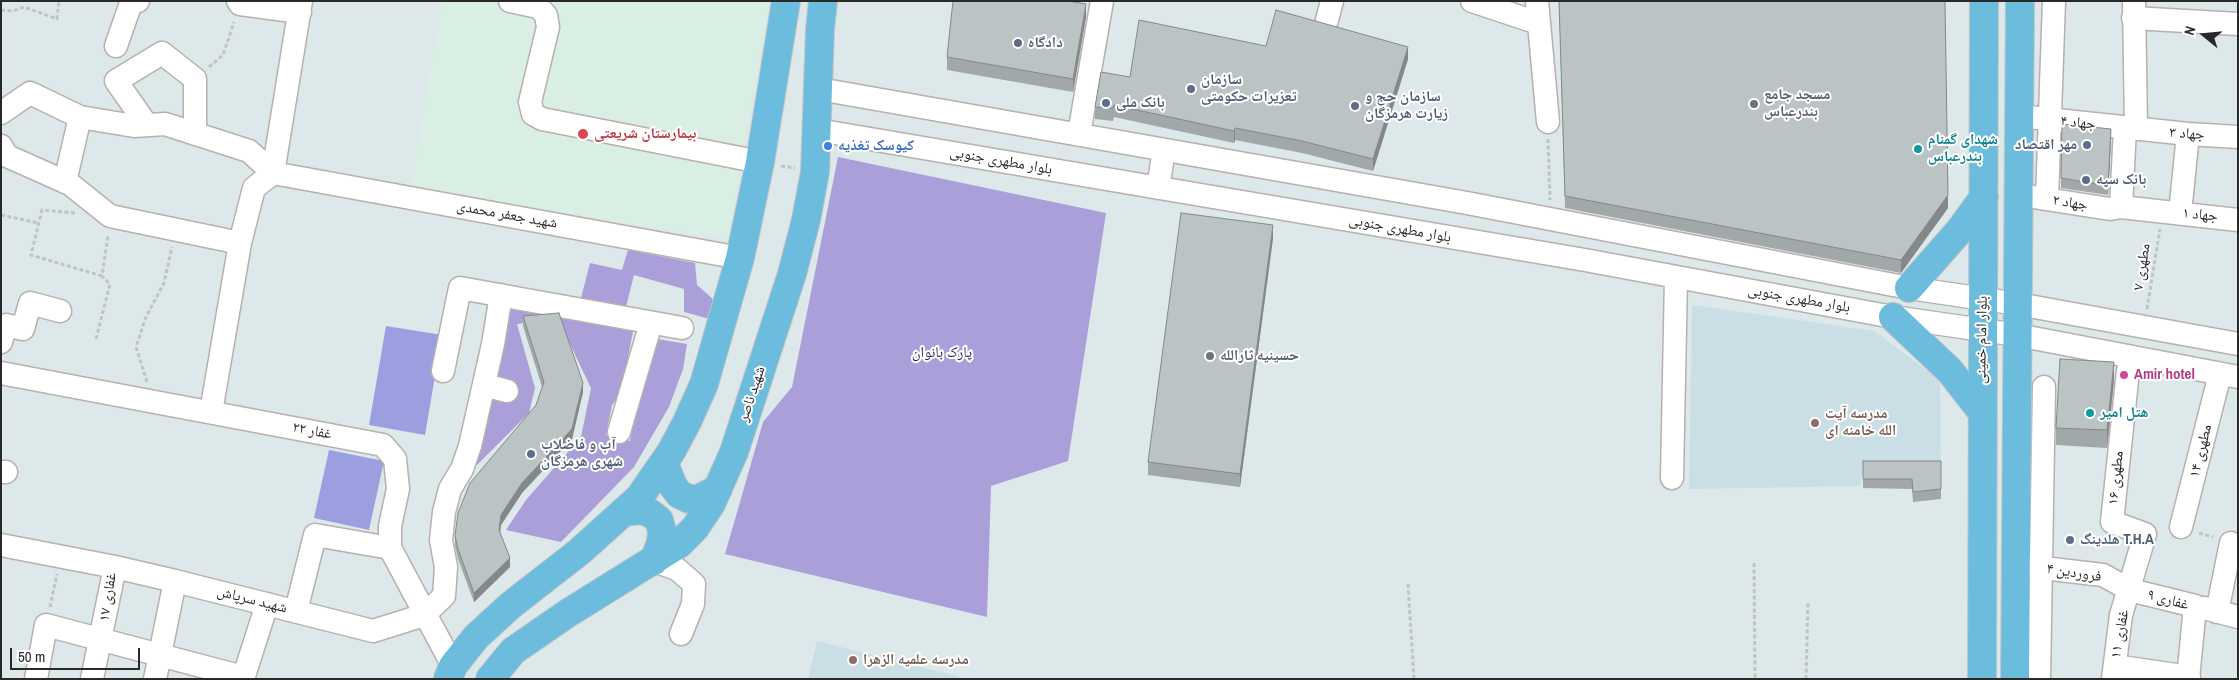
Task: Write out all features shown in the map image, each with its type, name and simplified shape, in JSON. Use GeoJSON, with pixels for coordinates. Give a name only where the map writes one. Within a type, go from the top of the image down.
{"type":"FeatureCollection","features":[{"type":"Feature","properties":{"kind":"main road"},"geometry":{"type":"LineString","coordinates":[[451,672],[483,630],[511,605],[579,552],[639,498],[664,463],[687,422],[704,384],[740,258],[760,162],[786,1]]}},
{"type":"Feature","properties":{"kind":"main road","name":"شهید ناصر"},"geometry":{"type":"LineString","coordinates":[[490,679],[513,651],[568,613],[679,544],[695,528],[711,504],[734,452],[792,274],[806,220],[815,172],[820,29],[824,1]]}},
{"type":"Feature","properties":{"kind":"main road","name":"بلوار امام خمینی"},"geometry":{"type":"LineString","coordinates":[[1982,679],[1984,1]]}},
{"type":"Feature","properties":{"kind":"main road"},"geometry":{"type":"LineString","coordinates":[[2015,679],[2028,566],[2017,335],[2019,116],[2026,2]]}},
{"type":"Feature","properties":{"kind":"main road"},"geometry":{"type":"LineString","coordinates":[[1909,288],[1960,230],[1984,197]]}},
{"type":"Feature","properties":{"kind":"main road"},"geometry":{"type":"LineString","coordinates":[[1893,317],[1950,372],[1982,412]]}},
{"type":"Feature","properties":{"kind":"main road"},"geometry":{"type":"LineString","coordinates":[[664,463],[673,486],[679,494],[698,499],[718,489]]}},
{"type":"Feature","properties":{"kind":"main road"},"geometry":{"type":"LineString","coordinates":[[623,512],[640,510],[650,513],[659,520],[662,531],[661,542],[654,561]]}},
{"type":"Feature","properties":{"kind":"street"},"geometry":{"type":"LineString","coordinates":[[116,46],[131,3],[138,1]]}},
{"type":"Feature","properties":{"kind":"street"},"geometry":{"type":"LineString","coordinates":[[510,1],[538,7],[546,15],[548,27],[530,102],[533,114],[542,119],[760,162]]}},
{"type":"Feature","properties":{"kind":"street"},"geometry":{"type":"LineString","coordinates":[[1079,134],[1102,1]]}},
{"type":"Feature","properties":{"kind":"street"},"geometry":{"type":"LineString","coordinates":[[1472,1],[1538,12],[1548,122]]}},
{"type":"Feature","properties":{"kind":"street"},"geometry":{"type":"LineString","coordinates":[[2047,200],[2054,1]]}},
{"type":"Feature","properties":{"kind":"street"},"geometry":{"type":"LineString","coordinates":[[211,412],[240,243],[254,188],[273,173],[301,7],[239,2]]}},
{"type":"Feature","properties":{"kind":"street"},"geometry":{"type":"LineString","coordinates":[[2121,207],[2131,128],[2134,10],[2193,11],[2238,24]]}},
{"type":"Feature","properties":{"kind":"street"},"geometry":{"type":"LineString","coordinates":[[147,125],[116,81],[162,54],[195,79],[195,134]]}},
{"type":"Feature","properties":{"kind":"street","name":"بلوار مطهری جنوبی"},"geometry":{"type":"LineString","coordinates":[[819,89],[1467,204],[1909,288],[2018,304]]}},
{"type":"Feature","properties":{"kind":"street"},"geometry":{"type":"LineString","coordinates":[[1,113],[30,93],[80,117],[134,126],[164,124],[248,151],[273,173]]}},
{"type":"Feature","properties":{"kind":"street","name":"جهاد ۴"},"geometry":{"type":"LineString","coordinates":[[2019,116],[2131,128]]}},
{"type":"Feature","properties":{"kind":"street"},"geometry":{"type":"LineString","coordinates":[[64,182],[80,117]]}},
{"type":"Feature","properties":{"kind":"street","name":"جهاد ۳"},"geometry":{"type":"LineString","coordinates":[[2131,128],[2238,137]]}},
{"type":"Feature","properties":{"kind":"street","name":"بلوار مطهری جنوبی"},"geometry":{"type":"LineString","coordinates":[[817,130],[1614,265],[1893,317],[2017,335]]}},
{"type":"Feature","properties":{"kind":"street"},"geometry":{"type":"LineString","coordinates":[[2171,212],[2188,134]]}},
{"type":"Feature","properties":{"kind":"street"},"geometry":{"type":"LineString","coordinates":[[1158,188],[1164,150]]}},
{"type":"Feature","properties":{"kind":"street"},"geometry":{"type":"LineString","coordinates":[[2,154],[64,182],[106,213],[240,243]]}},
{"type":"Feature","properties":{"kind":"street","name":"شهید جعفر محمدی"},"geometry":{"type":"LineString","coordinates":[[273,173],[740,258]]}},
{"type":"Feature","properties":{"kind":"street","name":"جهاد ۲"},"geometry":{"type":"LineString","coordinates":[[2019,195],[2110,209],[2121,207],[2171,212]]}},
{"type":"Feature","properties":{"kind":"street","name":"جهاد ۱"},"geometry":{"type":"LineString","coordinates":[[2171,212],[2238,220]]}},
{"type":"Feature","properties":{"kind":"street"},"geometry":{"type":"LineString","coordinates":[[1614,265],[1619,233]]}},
{"type":"Feature","properties":{"kind":"street"},"geometry":{"type":"LineString","coordinates":[[1672,478],[1676,276]]}},
{"type":"Feature","properties":{"kind":"street"},"geometry":{"type":"LineString","coordinates":[[443,371],[460,288],[682,328]]}},
{"type":"Feature","properties":{"kind":"street"},"geometry":{"type":"LineString","coordinates":[[424,615],[444,596],[446,567],[441,540],[444,512],[450,490],[462,469],[470,446],[501,295]]}},
{"type":"Feature","properties":{"kind":"street"},"geometry":{"type":"LineString","coordinates":[[1,342],[6,325],[23,329],[30,303],[60,311]]}},
{"type":"Feature","properties":{"kind":"street"},"geometry":{"type":"LineString","coordinates":[[2018,304],[2238,344]]}},
{"type":"Feature","properties":{"kind":"street"},"geometry":{"type":"LineString","coordinates":[[619,432],[651,322]]}},
{"type":"Feature","properties":{"kind":"street"},"geometry":{"type":"LineString","coordinates":[[2017,335],[2229,376]]}},
{"type":"Feature","properties":{"kind":"street","name":"مطهری ۱۶"},"geometry":{"type":"LineString","coordinates":[[2128,371],[2112,522],[2146,534],[2130,590]]}},
{"type":"Feature","properties":{"kind":"street","name":"غفار ۲۲"},"geometry":{"type":"LineString","coordinates":[[1,372],[384,445],[395,459],[398,489],[390,526],[390,548],[451,672]]}},
{"type":"Feature","properties":{"kind":"street","name":"مطهری ۱۴"},"geometry":{"type":"LineString","coordinates":[[2181,528],[2229,376]]}},
{"type":"Feature","properties":{"kind":"street"},"geometry":{"type":"LineString","coordinates":[[484,385],[507,391]]}},
{"type":"Feature","properties":{"kind":"street"},"geometry":{"type":"LineString","coordinates":[[2040,679],[2028,566],[2044,387]]}},
{"type":"Feature","properties":{"kind":"street"},"geometry":{"type":"LineString","coordinates":[[296,611],[315,535],[390,548]]}},
{"type":"Feature","properties":{"kind":"street"},"geometry":{"type":"LineString","coordinates":[[2195,606],[2227,615],[2231,543]]}},
{"type":"Feature","properties":{"kind":"street","name":"غفاری ۱۷"},"geometry":{"type":"LineString","coordinates":[[1,546],[115,567],[92,679]]}},
{"type":"Feature","properties":{"kind":"street"},"geometry":{"type":"LineString","coordinates":[[654,561],[677,569],[694,584],[693,604],[681,634]]}},
{"type":"Feature","properties":{"kind":"street","name":"فروردین ۴"},"geometry":{"type":"LineString","coordinates":[[2028,566],[2103,575],[2130,590]]}},
{"type":"Feature","properties":{"kind":"street","name":"شهید سرپاش"},"geometry":{"type":"LineString","coordinates":[[115,567],[296,611],[373,632],[424,615]]}},
{"type":"Feature","properties":{"kind":"street"},"geometry":{"type":"LineString","coordinates":[[155,679],[175,581]]}},
{"type":"Feature","properties":{"kind":"street","name":"غفاری ۹"},"geometry":{"type":"LineString","coordinates":[[2130,590],[2195,606],[2188,678]]}},
{"type":"Feature","properties":{"kind":"street","name":"غفاری ۱۱"},"geometry":{"type":"LineString","coordinates":[[2114,672],[2121,615],[2130,590]]}},
{"type":"Feature","properties":{"kind":"street"},"geometry":{"type":"LineString","coordinates":[[38,678],[46,626],[243,678],[268,604]]}},
{"type":"Feature","properties":{"kind":"street"},"geometry":{"type":"LineString","coordinates":[[2114,672],[2188,678]]}},
{"type":"Feature","properties":{"kind":"path"},"geometry":{"type":"LineString","coordinates":[[1,10],[13,12],[24,7],[57,19],[58,1]]}},
{"type":"Feature","properties":{"kind":"path"},"geometry":{"type":"LineString","coordinates":[[195,79],[223,55],[239,2]]}},
{"type":"Feature","properties":{"kind":"path"},"geometry":{"type":"LineString","coordinates":[[1548,122],[1549,221]]}},
{"type":"Feature","properties":{"kind":"path"},"geometry":{"type":"LineString","coordinates":[[760,162],[815,172]]}},
{"type":"Feature","properties":{"kind":"path"},"geometry":{"type":"LineString","coordinates":[[96,339],[110,284],[102,276],[31,255],[42,210],[71,214],[106,213],[102,276]]}},
{"type":"Feature","properties":{"kind":"path","name":"مطهری ۷"},"geometry":{"type":"LineString","coordinates":[[2144,327],[2171,212]]}},
{"type":"Feature","properties":{"kind":"path"},"geometry":{"type":"LineString","coordinates":[[1,215],[39,223]]}},
{"type":"Feature","properties":{"kind":"path"},"geometry":{"type":"LineString","coordinates":[[155,401],[136,347],[146,317],[164,283],[171,254],[173,229]]}},
{"type":"Feature","properties":{"kind":"path"},"geometry":{"type":"LineString","coordinates":[[46,626],[61,557]]}},
{"type":"Feature","properties":{"kind":"path"},"geometry":{"type":"LineString","coordinates":[[1754,563],[1755,679]]}},
{"type":"Feature","properties":{"kind":"path"},"geometry":{"type":"LineString","coordinates":[[1408,584],[1414,679]]}},
{"type":"Feature","properties":{"kind":"path"},"geometry":{"type":"LineString","coordinates":[[1806,679],[1808,601]]}},
{"type":"Feature","properties":{"kind":"shaded area","name":"بیمارستان شریعتی"},"geometry":{"type":"Polygon","coordinates":[[[443,1],[769,1],[728,239],[412,189],[422,117],[443,1]]]}},
{"type":"Feature","properties":{"kind":"shaded area","name":"مدرسه آیت الله خامنه ای"},"geometry":{"type":"Polygon","coordinates":[[[1692,305],[1874,331],[1940,380],[1941,466],[1863,466],[1860,486],[1689,489],[1692,305]]]}},
{"type":"Feature","properties":{"kind":"shaded area"},"geometry":{"type":"Polygon","coordinates":[[[386,326],[442,335],[425,435],[369,425],[386,326]]]}},
{"type":"Feature","properties":{"kind":"shaded area"},"geometry":{"type":"Polygon","coordinates":[[[329,450],[384,461],[369,530],[314,518],[329,450]]]}},
{"type":"Feature","properties":{"kind":"shaded area","name":"مدرسه علمیه الزهرا"},"geometry":{"type":"Polygon","coordinates":[[[817,641],[968,679],[808,679],[817,641]]]}},
{"type":"Feature","properties":{"kind":"green space","name":"پارک بانوان"},"geometry":{"type":"Polygon","coordinates":[[[838,157],[1106,213],[1068,461],[991,486],[987,617],[725,554],[763,422],[792,387],[838,157]]]}},
{"type":"Feature","properties":{"kind":"green space"},"geometry":{"type":"Polygon","coordinates":[[[628,250],[695,263],[697,285],[714,300],[710,319],[684,312],[684,289],[634,275],[626,307],[581,298],[590,263],[622,270],[628,250]]]}},
{"type":"Feature","properties":{"kind":"green space"},"geometry":{"type":"Polygon","coordinates":[[[505,301],[634,326],[626,368],[617,399],[612,405],[606,435],[630,441],[642,376],[657,339],[687,344],[683,369],[669,407],[634,467],[561,542],[506,530],[526,500],[581,437],[591,388],[558,319],[517,324],[535,388],[529,413],[476,466],[489,395],[510,402],[515,381],[492,374],[505,301]]]}},
{"type":"Feature","properties":{"kind":"building","name":"دادگاه"},"geometry":{"type":"Polygon","coordinates":[[[953,1],[1069,1],[1086,4],[1073,79],[947,57],[953,1]]]}},
{"type":"Feature","properties":{"kind":"building","name":"مسجد جامع بندرعباس"},"geometry":{"type":"Polygon","coordinates":[[[1559,1],[1945,1],[1948,195],[1901,260],[1565,196],[1559,1]]]}},
{"type":"Feature","properties":{"kind":"building"},"geometry":{"type":"Polygon","coordinates":[[[1276,10],[1408,47],[1373,159],[1302,141],[1235,128],[1234,131],[1114,105],[1113,108],[1095,107],[1101,72],[1130,77],[1139,20],[1266,46],[1276,10]]]}},
{"type":"Feature","properties":{"kind":"building"},"geometry":{"type":"Polygon","coordinates":[[[2062,124],[2111,129],[2108,186],[2061,178],[2062,124]]]}},
{"type":"Feature","properties":{"kind":"building","name":"حسینیه ثارالله"},"geometry":{"type":"Polygon","coordinates":[[[1181,213],[1273,225],[1240,474],[1148,462],[1181,213]]]}},
{"type":"Feature","properties":{"kind":"building","name":"آب و فاضلاب شهری هرمزگان"},"geometry":{"type":"Polygon","coordinates":[[[559,313],[583,383],[572,429],[522,483],[501,515],[499,530],[510,558],[474,593],[455,536],[458,513],[470,483],[536,405],[544,382],[523,316],[559,313]]]}},
{"type":"Feature","properties":{"kind":"building"},"geometry":{"type":"Polygon","coordinates":[[[2060,359],[2114,362],[2107,430],[2056,428],[2060,359]]]}},
{"type":"Feature","properties":{"kind":"building"},"geometry":{"type":"Polygon","coordinates":[[[1863,461],[1941,461],[1941,489],[1913,492],[1912,479],[1863,479],[1863,461]]]}},
{"type":"Feature","properties":{"kind":"place","name":"دادگاه"},"geometry":{"type":"Point","coordinates":[1018,43]}},
{"type":"Feature","properties":{"kind":"place","name":"سازمان تعزیرات حکومتی"},"geometry":{"type":"Point","coordinates":[1191,89]}},
{"type":"Feature","properties":{"kind":"place","name":"بانک ملی"},"geometry":{"type":"Point","coordinates":[1106,103]}},
{"type":"Feature","properties":{"kind":"place","name":"مسجد جامع بندرعباس"},"geometry":{"type":"Point","coordinates":[1754,104]}},
{"type":"Feature","properties":{"kind":"place","name":"سازمان حج و زیارت هرمزگان"},"geometry":{"type":"Point","coordinates":[1355,106]}},
{"type":"Feature","properties":{"kind":"place","name":"بیمارستان شریعتی"},"geometry":{"type":"Point","coordinates":[583,134]}},
{"type":"Feature","properties":{"kind":"place","name":"مهر اقتصاد"},"geometry":{"type":"Point","coordinates":[2087,145]}},
{"type":"Feature","properties":{"kind":"place","name":"کیوسک تغذیه"},"geometry":{"type":"Point","coordinates":[828,146]}},
{"type":"Feature","properties":{"kind":"place","name":"شهدای گمنام بندرعباس"},"geometry":{"type":"Point","coordinates":[1918,149]}},
{"type":"Feature","properties":{"kind":"place","name":"بانک سپه"},"geometry":{"type":"Point","coordinates":[2086,180]}},
{"type":"Feature","properties":{"kind":"place","name":"حسینیه ثارالله"},"geometry":{"type":"Point","coordinates":[1210,356]}},
{"type":"Feature","properties":{"kind":"place","name":"Amir hotel"},"geometry":{"type":"Point","coordinates":[2124,375]}},
{"type":"Feature","properties":{"kind":"place","name":"هتل امیر"},"geometry":{"type":"Point","coordinates":[2090,413]}},
{"type":"Feature","properties":{"kind":"place","name":"مدرسه آیت الله خامنه ای"},"geometry":{"type":"Point","coordinates":[1815,423]}},
{"type":"Feature","properties":{"kind":"place","name":"آب و فاضلاب شهری هرمزگان"},"geometry":{"type":"Point","coordinates":[531,454]}},
{"type":"Feature","properties":{"kind":"place","name":"هلدینگ T.H.A"},"geometry":{"type":"Point","coordinates":[2070,540]}},
{"type":"Feature","properties":{"kind":"place","name":"مدرسه علمیه الزهرا"},"geometry":{"type":"Point","coordinates":[853,660]}}]}
